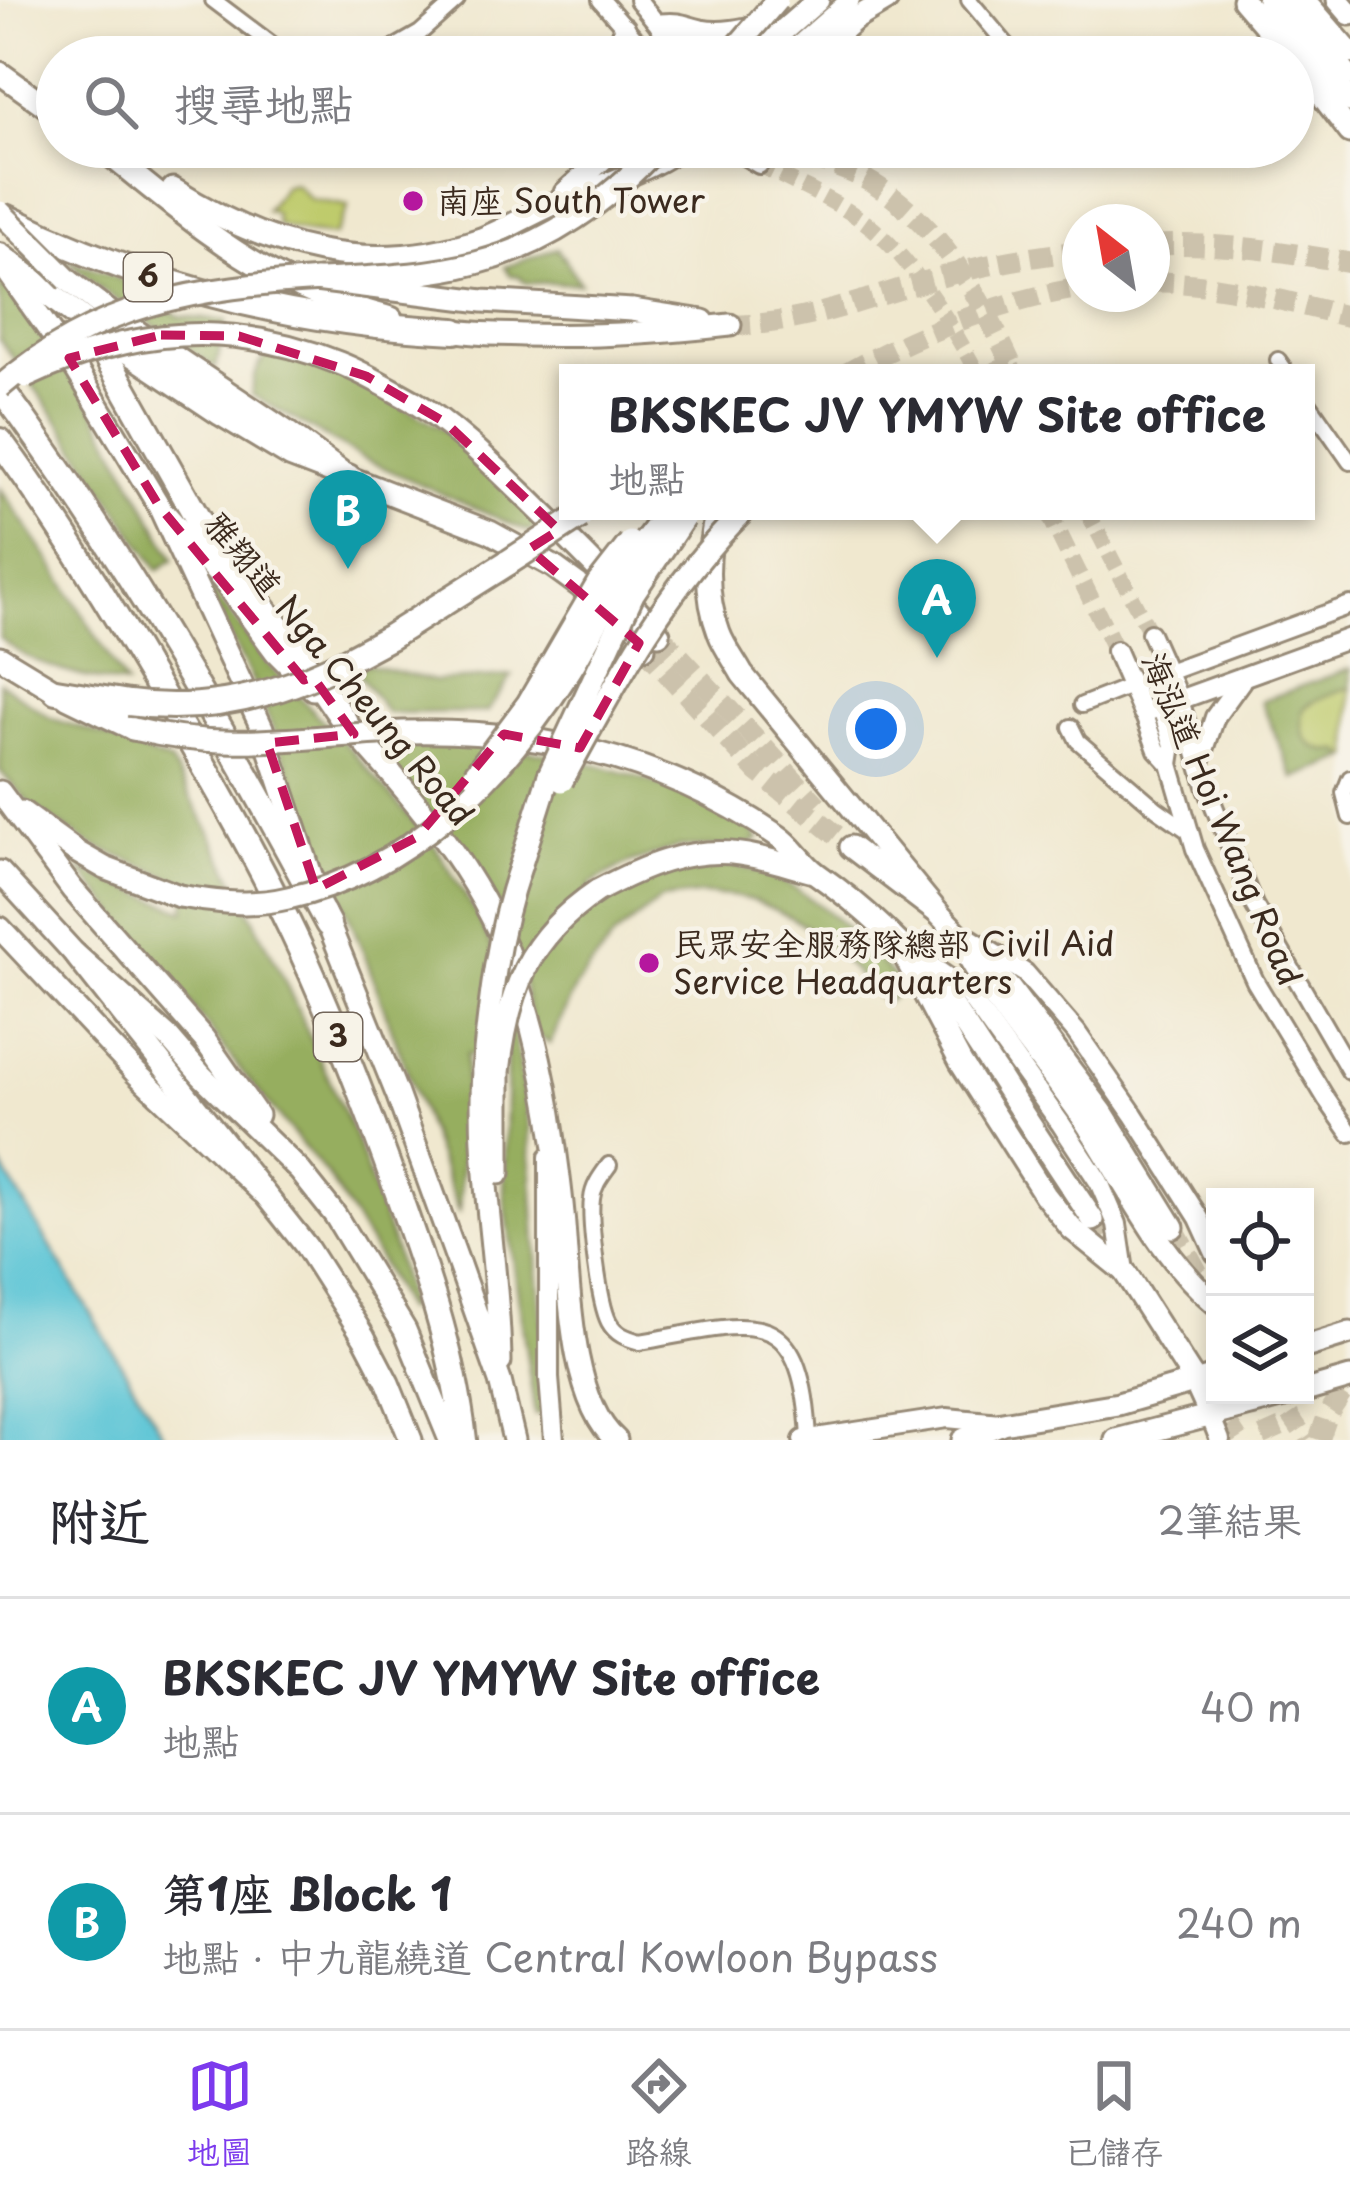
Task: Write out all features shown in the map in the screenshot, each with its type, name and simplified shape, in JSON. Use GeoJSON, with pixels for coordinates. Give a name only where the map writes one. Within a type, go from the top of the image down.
{"type":"FeatureCollection","features":[{"type":"Feature","properties":{"kind":"highway","name":"6"},"geometry":{"type":"LineString","coordinates":[[0,213],[122,268],[273,310],[347,323],[455,331]]}},
{"type":"Feature","properties":{"kind":"highway"},"geometry":{"type":"LineString","coordinates":[[0,258],[88,324],[250,431],[292,455],[348,477]]}},
{"type":"Feature","properties":{"kind":"highway"},"geometry":{"type":"LineString","coordinates":[[88,324],[208,537],[345,722]]}},
{"type":"Feature","properties":{"kind":"highway","name":"3"},"geometry":{"type":"LineString","coordinates":[[0,388],[158,621],[328,924]]}},
{"type":"Feature","properties":{"kind":"highway","name":"3"},"geometry":{"type":"LineString","coordinates":[[0,441],[104,597],[202,762],[294,935],[367,1108],[426,1271],[452,1363],[464,1440]]}},
{"type":"Feature","properties":{"kind":"highway"},"geometry":{"type":"LineString","coordinates":[[56,691],[131,716],[239,700],[298,683],[421,618],[575,520]]}},
{"type":"Feature","properties":{"kind":"main road"},"geometry":{"type":"LineString","coordinates":[[745,36],[777,0]]}},
{"type":"Feature","properties":{"kind":"main road"},"geometry":{"type":"LineString","coordinates":[[751,36],[793,0]]}},
{"type":"Feature","properties":{"kind":"main road"},"geometry":{"type":"LineString","coordinates":[[777,36],[818,0]]}},
{"type":"Feature","properties":{"kind":"main road"},"geometry":{"type":"LineString","coordinates":[[809,36],[850,0]]}},
{"type":"Feature","properties":{"kind":"main road"},"geometry":{"type":"LineString","coordinates":[[836,36],[887,0]]}},
{"type":"Feature","properties":{"kind":"main road"},"geometry":{"type":"LineString","coordinates":[[1243,0],[1274,36]]}},
{"type":"Feature","properties":{"kind":"main road"},"geometry":{"type":"LineString","coordinates":[[1268,0],[1297,36]]}},
{"type":"Feature","properties":{"kind":"main road"},"geometry":{"type":"LineString","coordinates":[[1283,0],[1350,76]]}},
{"type":"Feature","properties":{"kind":"main road"},"geometry":{"type":"LineString","coordinates":[[1304,0],[1350,53]]}},
{"type":"Feature","properties":{"kind":"main road"},"geometry":{"type":"LineString","coordinates":[[1338,0],[1350,14]]}},
{"type":"Feature","properties":{"kind":"main road"},"geometry":{"type":"LineString","coordinates":[[661,25],[681,23],[705,32],[737,32],[764,25]]}},
{"type":"Feature","properties":{"kind":"main road"},"geometry":{"type":"LineString","coordinates":[[624,28],[626,36]]}},
{"type":"Feature","properties":{"kind":"main road"},"geometry":{"type":"LineString","coordinates":[[1314,57],[1350,101]]}},
{"type":"Feature","properties":{"kind":"main road"},"geometry":{"type":"LineString","coordinates":[[0,73],[36,99]]}},
{"type":"Feature","properties":{"kind":"main road"},"geometry":{"type":"LineString","coordinates":[[1314,85],[1350,132]]}},
{"type":"Feature","properties":{"kind":"main road"},"geometry":{"type":"LineString","coordinates":[[130,168],[211,235],[292,284],[354,308],[455,331]]}},
{"type":"Feature","properties":{"kind":"main road"},"geometry":{"type":"LineString","coordinates":[[139,168],[250,230],[328,254],[389,256],[453,247],[644,168]]}},
{"type":"Feature","properties":{"kind":"main road"},"geometry":{"type":"LineString","coordinates":[[551,205],[591,168]]}},
{"type":"Feature","properties":{"kind":"main road"},"geometry":{"type":"LineString","coordinates":[[0,388],[63,340],[136,309],[189,294],[447,269],[507,254],[563,227],[637,168]]}},
{"type":"Feature","properties":{"kind":"main road"},"geometry":{"type":"LineString","coordinates":[[0,213],[68,280],[124,323],[287,432],[348,477],[533,554],[652,641],[595,564],[446,423],[339,363],[238,336],[197,334],[125,341],[92,350],[0,388]]}},
{"type":"Feature","properties":{"kind":"main road","name":"雅翔道 Nga Cheung Road"},"geometry":{"type":"LineString","coordinates":[[0,258],[108,418],[159,506],[223,580],[276,652],[409,796],[486,904],[512,965],[550,1112],[549,1378],[554,1440]]}},
{"type":"Feature","properties":{"kind":"main road","name":"6"},"geometry":{"type":"LineString","coordinates":[[315,280],[483,301],[632,310],[730,326],[616,336],[455,331]]}},
{"type":"Feature","properties":{"kind":"main road"},"geometry":{"type":"LineString","coordinates":[[159,506],[262,728],[328,924]]}},
{"type":"Feature","properties":{"kind":"main road"},"geometry":{"type":"LineString","coordinates":[[5,798],[105,868],[178,896],[237,904],[290,898],[348,878],[398,851],[485,782],[530,728],[584,648],[633,556],[669,520]]}},
{"type":"Feature","properties":{"kind":"main road"},"geometry":{"type":"LineString","coordinates":[[500,1381],[501,1250],[491,1071],[496,950],[549,775],[605,651],[672,520]]}},
{"type":"Feature","properties":{"kind":"main road"},"geometry":{"type":"LineString","coordinates":[[716,520],[708,570],[710,599],[719,635],[742,674],[938,913],[1010,989],[1076,1075],[1173,1227]]}},
{"type":"Feature","properties":{"kind":"main road"},"geometry":{"type":"LineString","coordinates":[[520,867],[647,629],[735,520]]}},
{"type":"Feature","properties":{"kind":"main road"},"geometry":{"type":"LineString","coordinates":[[1161,707],[1350,638]]}},
{"type":"Feature","properties":{"kind":"main road","name":"海泓道 Hoi Wang Road"},"geometry":{"type":"LineString","coordinates":[[1116,650],[1131,685],[1161,707]]}},
{"type":"Feature","properties":{"kind":"main road"},"geometry":{"type":"LineString","coordinates":[[0,657],[56,691]]}},
{"type":"Feature","properties":{"kind":"main road"},"geometry":{"type":"LineString","coordinates":[[1200,762],[1220,708],[1244,677]]}},
{"type":"Feature","properties":{"kind":"main road"},"geometry":{"type":"LineString","coordinates":[[131,716],[188,739],[237,743],[451,731],[526,737],[629,762],[711,797],[783,838],[814,872],[898,942],[950,1003],[1093,1220]]}},
{"type":"Feature","properties":{"kind":"main road"},"geometry":{"type":"LineString","coordinates":[[5,798],[72,890],[204,1039],[281,1151],[335,1215],[415,1351],[450,1440]]}},
{"type":"Feature","properties":{"kind":"main road"},"geometry":{"type":"LineString","coordinates":[[850,847],[938,913]]}},
{"type":"Feature","properties":{"kind":"main road"},"geometry":{"type":"LineString","coordinates":[[491,1071],[526,967],[544,937],[568,911],[597,891],[637,870],[681,856],[725,852],[814,872]]}},
{"type":"Feature","properties":{"kind":"main road"},"geometry":{"type":"LineString","coordinates":[[0,872],[67,945],[306,1246],[364,1337],[412,1440]]}},
{"type":"Feature","properties":{"kind":"main road","name":"3"},"geometry":{"type":"LineString","coordinates":[[328,924],[397,1094],[500,1381],[514,1440]]}},
{"type":"Feature","properties":{"kind":"main road"},"geometry":{"type":"LineString","coordinates":[[0,928],[137,1074],[262,1192]]}},
{"type":"Feature","properties":{"kind":"main road"},"geometry":{"type":"LineString","coordinates":[[956,931],[1025,973],[1076,1032],[1155,1147],[1206,1233]]}},
{"type":"Feature","properties":{"kind":"main road"},"geometry":{"type":"LineString","coordinates":[[956,931],[992,995],[1078,1112],[1161,1242],[1207,1296]]}},
{"type":"Feature","properties":{"kind":"main road"},"geometry":{"type":"LineString","coordinates":[[898,942],[961,1063],[1045,1195],[1071,1228],[1124,1271],[1205,1379],[1202,1425]]}},
{"type":"Feature","properties":{"kind":"main road"},"geometry":{"type":"LineString","coordinates":[[898,942],[964,989],[1061,1124],[1110,1203],[1124,1271]]}},
{"type":"Feature","properties":{"kind":"main road"},"geometry":{"type":"LineString","coordinates":[[67,945],[169,1038],[281,1151]]}},
{"type":"Feature","properties":{"kind":"main road"},"geometry":{"type":"LineString","coordinates":[[550,1112],[576,1342],[593,1411],[616,1440]]}},
{"type":"Feature","properties":{"kind":"main road"},"geometry":{"type":"LineString","coordinates":[[1314,1344],[1350,1333]]}},
{"type":"Feature","properties":{"kind":"main road"},"geometry":{"type":"LineString","coordinates":[[806,1439],[947,1418],[1003,1423],[1118,1405],[1205,1379]]}},
{"type":"Feature","properties":{"kind":"main road"},"geometry":{"type":"LineString","coordinates":[[1314,1389],[1349,1381]]}},
{"type":"Feature","properties":{"kind":"main road"},"geometry":{"type":"LineString","coordinates":[[1116,1440],[1202,1425],[1274,1404]]}},
{"type":"Feature","properties":{"kind":"main road"},"geometry":{"type":"LineString","coordinates":[[963,1440],[1003,1423]]}},
{"type":"Feature","properties":{"kind":"main road"},"geometry":{"type":"LineString","coordinates":[[1202,1425],[1220,1440]]}},
{"type":"Feature","properties":{"kind":"street"},"geometry":{"type":"LineString","coordinates":[[213,0],[261,36]]}},
{"type":"Feature","properties":{"kind":"street"},"geometry":{"type":"LineString","coordinates":[[415,36],[457,0]]}},
{"type":"Feature","properties":{"kind":"street"},"geometry":{"type":"LineString","coordinates":[[601,0],[631,36]]}},
{"type":"Feature","properties":{"kind":"street"},"geometry":{"type":"LineString","coordinates":[[638,0],[666,36]]}},
{"type":"Feature","properties":{"kind":"street"},"geometry":{"type":"LineString","coordinates":[[969,0],[999,36]]}},
{"type":"Feature","properties":{"kind":"street"},"geometry":{"type":"LineString","coordinates":[[1315,412],[1350,462]]}},
{"type":"Feature","properties":{"kind":"street"},"geometry":{"type":"LineString","coordinates":[[1082,705],[1350,605]]}},
{"type":"Feature","properties":{"kind":"street","name":"海泓道 Hoi Wang Road"},"geometry":{"type":"LineString","coordinates":[[1150,633],[1161,707],[1157,750],[1170,764],[1190,832],[1255,982],[1350,1133]]}},
{"type":"Feature","properties":{"kind":"street","name":"海泓道 Hoi Wang Road"},"geometry":{"type":"LineString","coordinates":[[1161,707],[1200,762],[1227,844],[1257,911],[1350,1070]]}},
{"type":"Feature","properties":{"kind":"street"},"geometry":{"type":"LineString","coordinates":[[1071,727],[1078,741],[1190,832]]}},
{"type":"Feature","properties":{"kind":"street"},"geometry":{"type":"LineString","coordinates":[[1350,778],[1344,793],[1350,817]]}},
{"type":"Feature","properties":{"kind":"street"},"geometry":{"type":"LineString","coordinates":[[609,1165],[595,1185],[591,1206],[601,1297],[610,1325],[625,1338],[640,1342],[734,1326],[754,1326],[778,1336],[802,1380],[806,1439]]}},
{"type":"Feature","properties":{"kind":"highlighted area"},"geometry":{"type":"Polygon","coordinates":[[[161,335],[239,336],[366,376],[446,423],[559,530],[529,549],[639,643],[580,748],[504,734],[417,837],[316,889],[267,743],[354,734],[313,677],[304,680],[159,506],[69,358],[161,335]]]}},
{"type":"Feature","properties":{"kind":"green space"},"geometry":{"type":"Polygon","coordinates":[[[295,184],[310,199],[348,206],[334,236],[277,225],[276,214],[266,211],[284,186],[295,184]]]}},
{"type":"Feature","properties":{"kind":"green space"},"geometry":{"type":"Polygon","coordinates":[[[557,248],[580,283],[526,283],[505,267],[557,248]]]}},
{"type":"Feature","properties":{"kind":"green space"},"geometry":{"type":"Polygon","coordinates":[[[66,259],[120,279],[180,317],[226,321],[216,368],[99,288],[66,259]]]}},
{"type":"Feature","properties":{"kind":"green space"},"geometry":{"type":"Polygon","coordinates":[[[0,281],[87,397],[174,559],[158,570],[0,340],[0,281]]]}},
{"type":"Feature","properties":{"kind":"green space"},"geometry":{"type":"Polygon","coordinates":[[[274,348],[340,373],[444,429],[542,523],[529,532],[364,459],[252,395],[257,369],[274,348]]]}},
{"type":"Feature","properties":{"kind":"green space"},"geometry":{"type":"Polygon","coordinates":[[[0,488],[126,685],[43,664],[0,638],[0,488]]]}},
{"type":"Feature","properties":{"kind":"green space"},"geometry":{"type":"Polygon","coordinates":[[[210,588],[273,670],[435,846],[477,915],[505,975],[529,1126],[552,1412],[535,1415],[504,1195],[507,1055],[467,1054],[459,1214],[365,956],[254,683],[206,590],[210,588]]]}},
{"type":"Feature","properties":{"kind":"green space"},"geometry":{"type":"Polygon","coordinates":[[[366,664],[434,681],[512,676],[487,712],[387,713],[357,672],[366,664]]]}},
{"type":"Feature","properties":{"kind":"green space"},"geometry":{"type":"Polygon","coordinates":[[[1350,669],[1350,757],[1294,778],[1261,701],[1350,669]]]}},
{"type":"Feature","properties":{"kind":"green space"},"geometry":{"type":"Polygon","coordinates":[[[1350,669],[1350,688],[1312,702],[1302,719],[1308,741],[1342,751],[1347,758],[1294,778],[1261,701],[1350,669]]]}},
{"type":"Feature","properties":{"kind":"green space"},"geometry":{"type":"Polygon","coordinates":[[[0,682],[50,718],[171,763],[283,977],[355,1137],[409,1308],[404,1310],[328,1176],[79,869],[185,911],[186,883],[91,845],[33,807],[0,771],[0,682]]]}},
{"type":"Feature","properties":{"kind":"green space"},"geometry":{"type":"Polygon","coordinates":[[[428,740],[494,746],[591,764],[711,807],[752,830],[759,839],[747,846],[680,847],[629,863],[589,885],[601,904],[676,867],[711,863],[744,867],[775,878],[832,915],[903,988],[885,1003],[817,933],[755,901],[705,894],[661,899],[615,936],[576,986],[550,1044],[533,1032],[519,958],[378,746],[428,740]]]}},
{"type":"Feature","properties":{"kind":"water"},"geometry":{"type":"Polygon","coordinates":[[[0,1163],[167,1440],[0,1440],[0,1163]]]}},
{"type":"Feature","properties":{"kind":"tunnel"},"geometry":{"type":"LineString","coordinates":[[765,168],[841,207],[882,237],[929,292],[972,364]]}},
{"type":"Feature","properties":{"kind":"tunnel"},"geometry":{"type":"LineString","coordinates":[[841,168],[890,195],[934,237],[986,312],[1011,364]]}},
{"type":"Feature","properties":{"kind":"tunnel"},"geometry":{"type":"LineString","coordinates":[[1170,245],[1251,248],[1350,263]]}},
{"type":"Feature","properties":{"kind":"tunnel"},"geometry":{"type":"LineString","coordinates":[[730,325],[784,321],[975,268],[1062,253]]}},
{"type":"Feature","properties":{"kind":"tunnel"},"geometry":{"type":"LineString","coordinates":[[1170,283],[1227,289],[1350,317]]}},
{"type":"Feature","properties":{"kind":"tunnel"},"geometry":{"type":"LineString","coordinates":[[864,364],[960,321],[1062,292]]}},
{"type":"Feature","properties":{"kind":"tunnel"},"geometry":{"type":"LineString","coordinates":[[1052,520],[1116,651]]}},
{"type":"Feature","properties":{"kind":"tunnel"},"geometry":{"type":"LineString","coordinates":[[1092,520],[1150,633]]}},
{"type":"Feature","properties":{"kind":"tunnel"},"geometry":{"type":"LineString","coordinates":[[659,634],[817,805]]}},
{"type":"Feature","properties":{"kind":"tunnel"},"geometry":{"type":"LineString","coordinates":[[644,648],[757,771],[851,847]]}},
{"type":"Feature","properties":{"kind":"tunnel"},"geometry":{"type":"LineString","coordinates":[[1093,1220],[1126,1269]]}},
{"type":"Feature","properties":{"kind":"tunnel"},"geometry":{"type":"LineString","coordinates":[[1173,1227],[1206,1288]]}},
{"type":"Feature","properties":{"kind":"tunnel"},"geometry":{"type":"LineString","coordinates":[[1319,1440],[1328,1414],[1347,1385]]}},
{"type":"Feature","properties":{"kind":"tunnel"},"geometry":{"type":"LineString","coordinates":[[1215,1404],[1238,1440]]}},
{"type":"Feature","properties":{"kind":"tunnel"},"geometry":{"type":"LineString","coordinates":[[1259,1404],[1275,1440]]}},
{"type":"Feature","properties":{"kind":"tunnel"},"geometry":{"type":"LineString","coordinates":[[1290,1415],[1307,1440]]}},
{"type":"Feature","properties":{"kind":"place","name":"南座 South Tower"},"geometry":{"type":"Point","coordinates":[413,201]}},
{"type":"Feature","properties":{"kind":"place","name":"第1座 Block 1"},"geometry":{"type":"Point","coordinates":[348,569]}},
{"type":"Feature","properties":{"kind":"place","name":"BKSKEC JV YMYW Site office"},"geometry":{"type":"Point","coordinates":[937,658]}},
{"type":"Feature","properties":{"kind":"place","name":"民眾安全服務隊總部 Civil Aid Service Headquarters"},"geometry":{"type":"Point","coordinates":[649,963]}}]}
